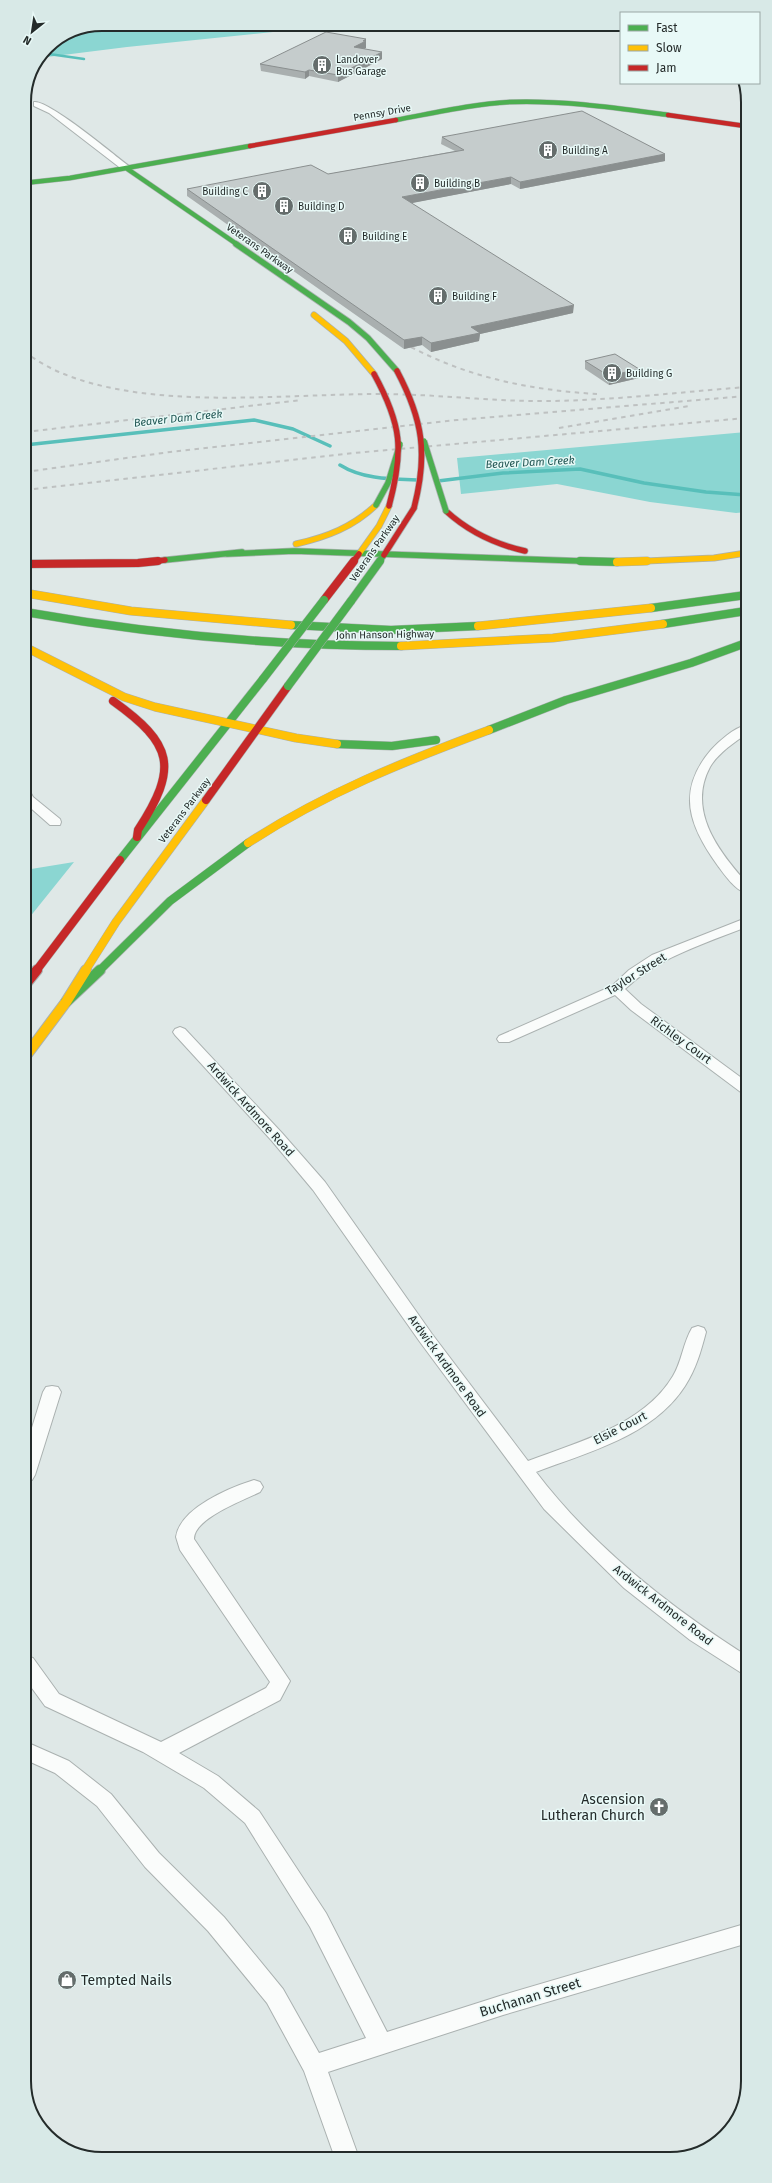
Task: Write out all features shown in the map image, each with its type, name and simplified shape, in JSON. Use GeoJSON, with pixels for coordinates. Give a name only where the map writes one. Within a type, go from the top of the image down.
{"type":"FeatureCollection","features":[{"type":"Feature","properties":{"kind":"main road","name":"Pennsy Drive"},"geometry":{"type":"LineString","coordinates":[[31,182],[57,180],[489,104],[508,102],[542,102],[582,105],[741,125]]}},
{"type":"Feature","properties":{"kind":"main road"},"geometry":{"type":"LineString","coordinates":[[168,197],[153,183],[152,174],[157,168],[181,159]]}},
{"type":"Feature","properties":{"kind":"main road","name":"Veterans Parkway"},"geometry":{"type":"LineString","coordinates":[[31,1049],[66,1002],[120,916],[258,730],[288,686],[401,531],[414,508],[423,477],[424,441],[419,416],[410,394],[397,371],[368,338],[349,322],[126,168]]}},
{"type":"Feature","properties":{"kind":"main road","name":"Veterans Parkway"},"geometry":{"type":"LineString","coordinates":[[115,170],[123,178]]}},
{"type":"Feature","properties":{"kind":"main road"},"geometry":{"type":"LineString","coordinates":[[57,180],[110,182]]}},
{"type":"Feature","properties":{"kind":"main road","name":"Veterans Parkway"},"geometry":{"type":"LineString","coordinates":[[31,977],[138,837],[229,723],[324,600],[379,526],[390,506],[399,466],[400,444],[397,418],[388,398],[374,374],[346,341],[306,309]]}},
{"type":"Feature","properties":{"kind":"main road"},"geometry":{"type":"LineString","coordinates":[[424,441],[432,459],[440,496],[446,510],[457,522],[497,544],[517,550],[610,558],[669,558],[741,553]]}},
{"type":"Feature","properties":{"kind":"main road"},"geometry":{"type":"LineString","coordinates":[[31,564],[138,563],[288,546],[324,537],[356,521],[376,505],[386,491],[400,444]]}},
{"type":"Feature","properties":{"kind":"main road"},"geometry":{"type":"LineString","coordinates":[[228,554],[294,551],[619,562],[714,558],[741,554]]}},
{"type":"Feature","properties":{"kind":"main road","name":"John Hanson Highway"},"geometry":{"type":"LineString","coordinates":[[31,594],[97,606],[148,613],[324,627],[391,630],[435,629],[536,621],[693,604],[741,596]]}},
{"type":"Feature","properties":{"kind":"main road","name":"John Hanson Highway"},"geometry":{"type":"LineString","coordinates":[[31,613],[194,637],[312,646],[358,647],[455,644],[580,634],[697,620],[741,612]]}},
{"type":"Feature","properties":{"kind":"main road"},"geometry":{"type":"LineString","coordinates":[[66,1002],[98,974],[169,902],[205,873],[265,832],[329,794],[401,763],[566,700],[691,662],[741,645]]}},
{"type":"Feature","properties":{"kind":"main road"},"geometry":{"type":"LineString","coordinates":[[31,649],[131,712],[149,727],[160,746],[166,763],[163,788],[138,830],[138,837]]}},
{"type":"Feature","properties":{"kind":"main road"},"geometry":{"type":"LineString","coordinates":[[39,654],[124,697],[155,707],[319,742],[365,747],[414,744],[490,728]]}},
{"type":"Feature","properties":{"kind":"street","name":"Veterans Parkway"},"geometry":{"type":"LineString","coordinates":[[115,170],[107,161],[47,118],[40,107],[52,111],[126,168]]}},
{"type":"Feature","properties":{"kind":"street"},"geometry":{"type":"LineString","coordinates":[[741,733],[720,748],[706,762],[697,784],[695,808],[699,823],[715,855],[726,870],[741,884]]}},
{"type":"Feature","properties":{"kind":"street"},"geometry":{"type":"LineString","coordinates":[[31,802],[55,822]]}},
{"type":"Feature","properties":{"kind":"street","name":"Taylor Street"},"geometry":{"type":"LineString","coordinates":[[504,1039],[617,988],[634,973],[658,958],[741,924]]}},
{"type":"Feature","properties":{"kind":"street","name":"Richley Court"},"geometry":{"type":"LineString","coordinates":[[617,988],[636,1007],[741,1086]]}},
{"type":"Feature","properties":{"kind":"street","name":"Ardwick Ardmore Road"},"geometry":{"type":"LineString","coordinates":[[180,1032],[277,1137],[319,1186],[523,1470],[550,1504],[631,1583],[697,1634],[741,1662]]}},
{"type":"Feature","properties":{"kind":"street","name":"Elsie Court"},"geometry":{"type":"LineString","coordinates":[[523,1470],[612,1434],[651,1412],[678,1384],[691,1357],[698,1332]]}},
{"type":"Feature","properties":{"kind":"street"},"geometry":{"type":"LineString","coordinates":[[31,1459],[52,1392]]}},
{"type":"Feature","properties":{"kind":"street"},"geometry":{"type":"LineString","coordinates":[[161,1752],[273,1694],[280,1681],[187,1544],[184,1536],[190,1522],[201,1514],[254,1487]]}},
{"type":"Feature","properties":{"kind":"street"},"geometry":{"type":"LineString","coordinates":[[31,1671],[52,1700],[161,1752],[211,1782],[241,1806],[252,1817],[318,1920],[381,2044]]}},
{"type":"Feature","properties":{"kind":"street"},"geometry":{"type":"LineString","coordinates":[[31,1753],[62,1767],[85,1783],[104,1800],[152,1860],[216,1924],[275,1996],[314,2066],[346,2152]]}},
{"type":"Feature","properties":{"kind":"street","name":"Buchanan Street"},"geometry":{"type":"LineString","coordinates":[[314,2066],[503,2005],[741,1935]]}},
{"type":"Feature","properties":{"kind":"shaded area"},"geometry":{"type":"Polygon","coordinates":[[[97,31],[282,31],[48,57],[55,49],[71,38],[84,33],[97,31]]]}},
{"type":"Feature","properties":{"kind":"shaded area"},"geometry":{"type":"Polygon","coordinates":[[[741,432],[741,512],[650,502],[557,484],[461,494],[457,458],[741,432]]]}},
{"type":"Feature","properties":{"kind":"shaded area"},"geometry":{"type":"Polygon","coordinates":[[[74,862],[31,916],[31,869],[74,862]]]}},
{"type":"Feature","properties":{"kind":"building","name":"Landover Bus Garage"},"geometry":{"type":"Polygon","coordinates":[[[326,32],[366,39],[363,41],[366,41],[354,47],[382,52],[338,75],[309,70],[305,72],[260,64],[326,32]]]}},
{"type":"Feature","properties":{"kind":"building"},"geometry":{"type":"Polygon","coordinates":[[[582,111],[665,154],[520,182],[511,177],[402,197],[574,305],[471,327],[480,333],[431,343],[422,337],[404,340],[187,189],[311,165],[328,174],[464,150],[442,137],[582,111]]]}},
{"type":"Feature","properties":{"kind":"building"},"geometry":{"type":"Polygon","coordinates":[[[615,354],[639,369],[609,376],[585,361],[615,354]]]}},
{"type":"Feature","properties":{"kind":"waterway"},"geometry":{"type":"LineString","coordinates":[[50,54],[84,59]]}},
{"type":"Feature","properties":{"kind":"waterway","name":"Beaver Dam Creek"},"geometry":{"type":"LineString","coordinates":[[31,444],[254,420],[293,429],[330,446]]}},
{"type":"Feature","properties":{"kind":"waterway","name":"Beaver Dam Creek"},"geometry":{"type":"LineString","coordinates":[[340,465],[359,474],[379,478],[421,480]]}},
{"type":"Feature","properties":{"kind":"waterway","name":"Beaver Dam Creek"},"geometry":{"type":"LineString","coordinates":[[438,481],[503,473],[580,469],[644,483],[706,492],[741,495]]}},
{"type":"Feature","properties":{"kind":"railway"},"geometry":{"type":"LineString","coordinates":[[411,347],[456,367],[501,381],[525,386],[597,394]]}},
{"type":"Feature","properties":{"kind":"railway"},"geometry":{"type":"LineString","coordinates":[[31,357],[59,372],[95,384],[134,392],[217,398],[379,394],[552,401],[625,397],[741,387]]}},
{"type":"Feature","properties":{"kind":"railway"},"geometry":{"type":"LineString","coordinates":[[31,471],[170,452],[457,420],[741,396]]}},
{"type":"Feature","properties":{"kind":"railway"},"geometry":{"type":"LineString","coordinates":[[31,431],[301,400]]}},
{"type":"Feature","properties":{"kind":"railway"},"geometry":{"type":"LineString","coordinates":[[559,428],[689,406]]}},
{"type":"Feature","properties":{"kind":"railway"},"geometry":{"type":"LineString","coordinates":[[31,489],[354,453],[741,418]]}},
{"type":"Feature","properties":{"kind":"traffic: fast"},"geometry":{"type":"LineString","coordinates":[[396,120],[466,107],[511,102],[578,104],[668,115]]}},
{"type":"Feature","properties":{"kind":"traffic: fast"},"geometry":{"type":"LineString","coordinates":[[31,182],[70,178],[250,146]]}},
{"type":"Feature","properties":{"kind":"traffic: fast"},"geometry":{"type":"LineString","coordinates":[[126,168],[349,322],[368,338],[397,371]]}},
{"type":"Feature","properties":{"kind":"traffic: fast"},"geometry":{"type":"LineString","coordinates":[[424,441],[446,511]]}},
{"type":"Feature","properties":{"kind":"traffic: fast"},"geometry":{"type":"LineString","coordinates":[[376,505],[388,483],[400,444]]}},
{"type":"Feature","properties":{"kind":"traffic: fast"},"geometry":{"type":"LineString","coordinates":[[227,554],[294,551],[617,562]]}},
{"type":"Feature","properties":{"kind":"traffic: fast"},"geometry":{"type":"LineString","coordinates":[[165,560],[242,552]]}},
{"type":"Feature","properties":{"kind":"traffic: fast"},"geometry":{"type":"LineString","coordinates":[[351,601],[384,555]]}},
{"type":"Feature","properties":{"kind":"traffic: fast"},"geometry":{"type":"LineString","coordinates":[[651,608],[741,596]]}},
{"type":"Feature","properties":{"kind":"traffic: fast"},"geometry":{"type":"LineString","coordinates":[[263,679],[324,600]]}},
{"type":"Feature","properties":{"kind":"traffic: fast"},"geometry":{"type":"LineString","coordinates":[[288,686],[351,601]]}},
{"type":"Feature","properties":{"kind":"traffic: fast"},"geometry":{"type":"LineString","coordinates":[[663,624],[741,612]]}},
{"type":"Feature","properties":{"kind":"traffic: fast"},"geometry":{"type":"LineString","coordinates":[[31,613],[119,627],[212,638],[306,645],[401,646]]}},
{"type":"Feature","properties":{"kind":"traffic: fast"},"geometry":{"type":"LineString","coordinates":[[291,625],[391,630],[478,626]]}},
{"type":"Feature","properties":{"kind":"traffic: fast"},"geometry":{"type":"LineString","coordinates":[[489,730],[566,700],[691,663],[741,645]]}},
{"type":"Feature","properties":{"kind":"traffic: fast"},"geometry":{"type":"LineString","coordinates":[[120,860],[263,679]]}},
{"type":"Feature","properties":{"kind":"traffic: fast"},"geometry":{"type":"LineString","coordinates":[[337,744],[392,746],[436,740]]}},
{"type":"Feature","properties":{"kind":"traffic: fast"},"geometry":{"type":"LineString","coordinates":[[66,1002],[179,893],[248,843]]}},
{"type":"Feature","properties":{"kind":"traffic: slow"},"geometry":{"type":"LineString","coordinates":[[314,315],[346,341],[374,374]]}},
{"type":"Feature","properties":{"kind":"traffic: slow"},"geometry":{"type":"LineString","coordinates":[[296,544],[318,539],[339,531],[359,520],[376,505]]}},
{"type":"Feature","properties":{"kind":"traffic: slow"},"geometry":{"type":"LineString","coordinates":[[359,554],[379,526],[389,506]]}},
{"type":"Feature","properties":{"kind":"traffic: slow"},"geometry":{"type":"LineString","coordinates":[[617,562],[714,558],[741,554]]}},
{"type":"Feature","properties":{"kind":"traffic: slow"},"geometry":{"type":"LineString","coordinates":[[31,594],[131,611],[291,625]]}},
{"type":"Feature","properties":{"kind":"traffic: slow"},"geometry":{"type":"LineString","coordinates":[[478,626],[651,608]]}},
{"type":"Feature","properties":{"kind":"traffic: slow"},"geometry":{"type":"LineString","coordinates":[[401,646],[553,638],[663,624]]}},
{"type":"Feature","properties":{"kind":"traffic: slow"},"geometry":{"type":"LineString","coordinates":[[31,650],[124,697],[155,707],[296,738],[337,744]]}},
{"type":"Feature","properties":{"kind":"traffic: slow"},"geometry":{"type":"LineString","coordinates":[[248,843],[276,824],[335,793],[427,753],[489,730]]}},
{"type":"Feature","properties":{"kind":"traffic: slow"},"geometry":{"type":"LineString","coordinates":[[31,1049],[66,1002],[116,922],[206,800]]}},
{"type":"Feature","properties":{"kind":"traffic: jam"},"geometry":{"type":"LineString","coordinates":[[668,115],[741,125]]}},
{"type":"Feature","properties":{"kind":"traffic: jam"},"geometry":{"type":"LineString","coordinates":[[250,146],[396,120]]}},
{"type":"Feature","properties":{"kind":"traffic: jam"},"geometry":{"type":"LineString","coordinates":[[397,371],[413,405],[422,438],[422,471],[414,508]]}},
{"type":"Feature","properties":{"kind":"traffic: jam"},"geometry":{"type":"LineString","coordinates":[[374,374],[391,408],[396,423],[398,438],[399,453],[397,469],[389,506]]}},
{"type":"Feature","properties":{"kind":"traffic: jam"},"geometry":{"type":"LineString","coordinates":[[384,555],[414,508]]}},
{"type":"Feature","properties":{"kind":"traffic: jam"},"geometry":{"type":"LineString","coordinates":[[446,511],[472,532],[492,542],[525,551]]}},
{"type":"Feature","properties":{"kind":"traffic: jam"},"geometry":{"type":"LineString","coordinates":[[324,600],[359,554]]}},
{"type":"Feature","properties":{"kind":"traffic: jam"},"geometry":{"type":"LineString","coordinates":[[31,564],[138,563],[165,560]]}},
{"type":"Feature","properties":{"kind":"traffic: jam"},"geometry":{"type":"LineString","coordinates":[[206,800],[288,686]]}},
{"type":"Feature","properties":{"kind":"traffic: jam"},"geometry":{"type":"LineString","coordinates":[[113,701],[149,730],[159,744],[164,758],[165,773],[161,790],[152,809],[138,830],[137,837]]}},
{"type":"Feature","properties":{"kind":"traffic: jam"},"geometry":{"type":"LineString","coordinates":[[31,977],[120,860]]}},
{"type":"Feature","properties":{"kind":"place","name":"Landover Bus Garage"},"geometry":{"type":"Point","coordinates":[322,65]}},
{"type":"Feature","properties":{"kind":"place","name":"Building A"},"geometry":{"type":"Point","coordinates":[548,150]}},
{"type":"Feature","properties":{"kind":"place","name":"Building B"},"geometry":{"type":"Point","coordinates":[420,183]}},
{"type":"Feature","properties":{"kind":"place","name":"Building C"},"geometry":{"type":"Point","coordinates":[262,191]}},
{"type":"Feature","properties":{"kind":"place","name":"Building D"},"geometry":{"type":"Point","coordinates":[284,206]}},
{"type":"Feature","properties":{"kind":"place","name":"Building E"},"geometry":{"type":"Point","coordinates":[348,236]}},
{"type":"Feature","properties":{"kind":"place","name":"Building F"},"geometry":{"type":"Point","coordinates":[438,296]}},
{"type":"Feature","properties":{"kind":"place","name":"Building G"},"geometry":{"type":"Point","coordinates":[612,373]}},
{"type":"Feature","properties":{"kind":"place","name":"Ascension Lutheran Church"},"geometry":{"type":"Point","coordinates":[659,1807]}},
{"type":"Feature","properties":{"kind":"place","name":"Tempted Nails"},"geometry":{"type":"Point","coordinates":[67,1980]}}]}
